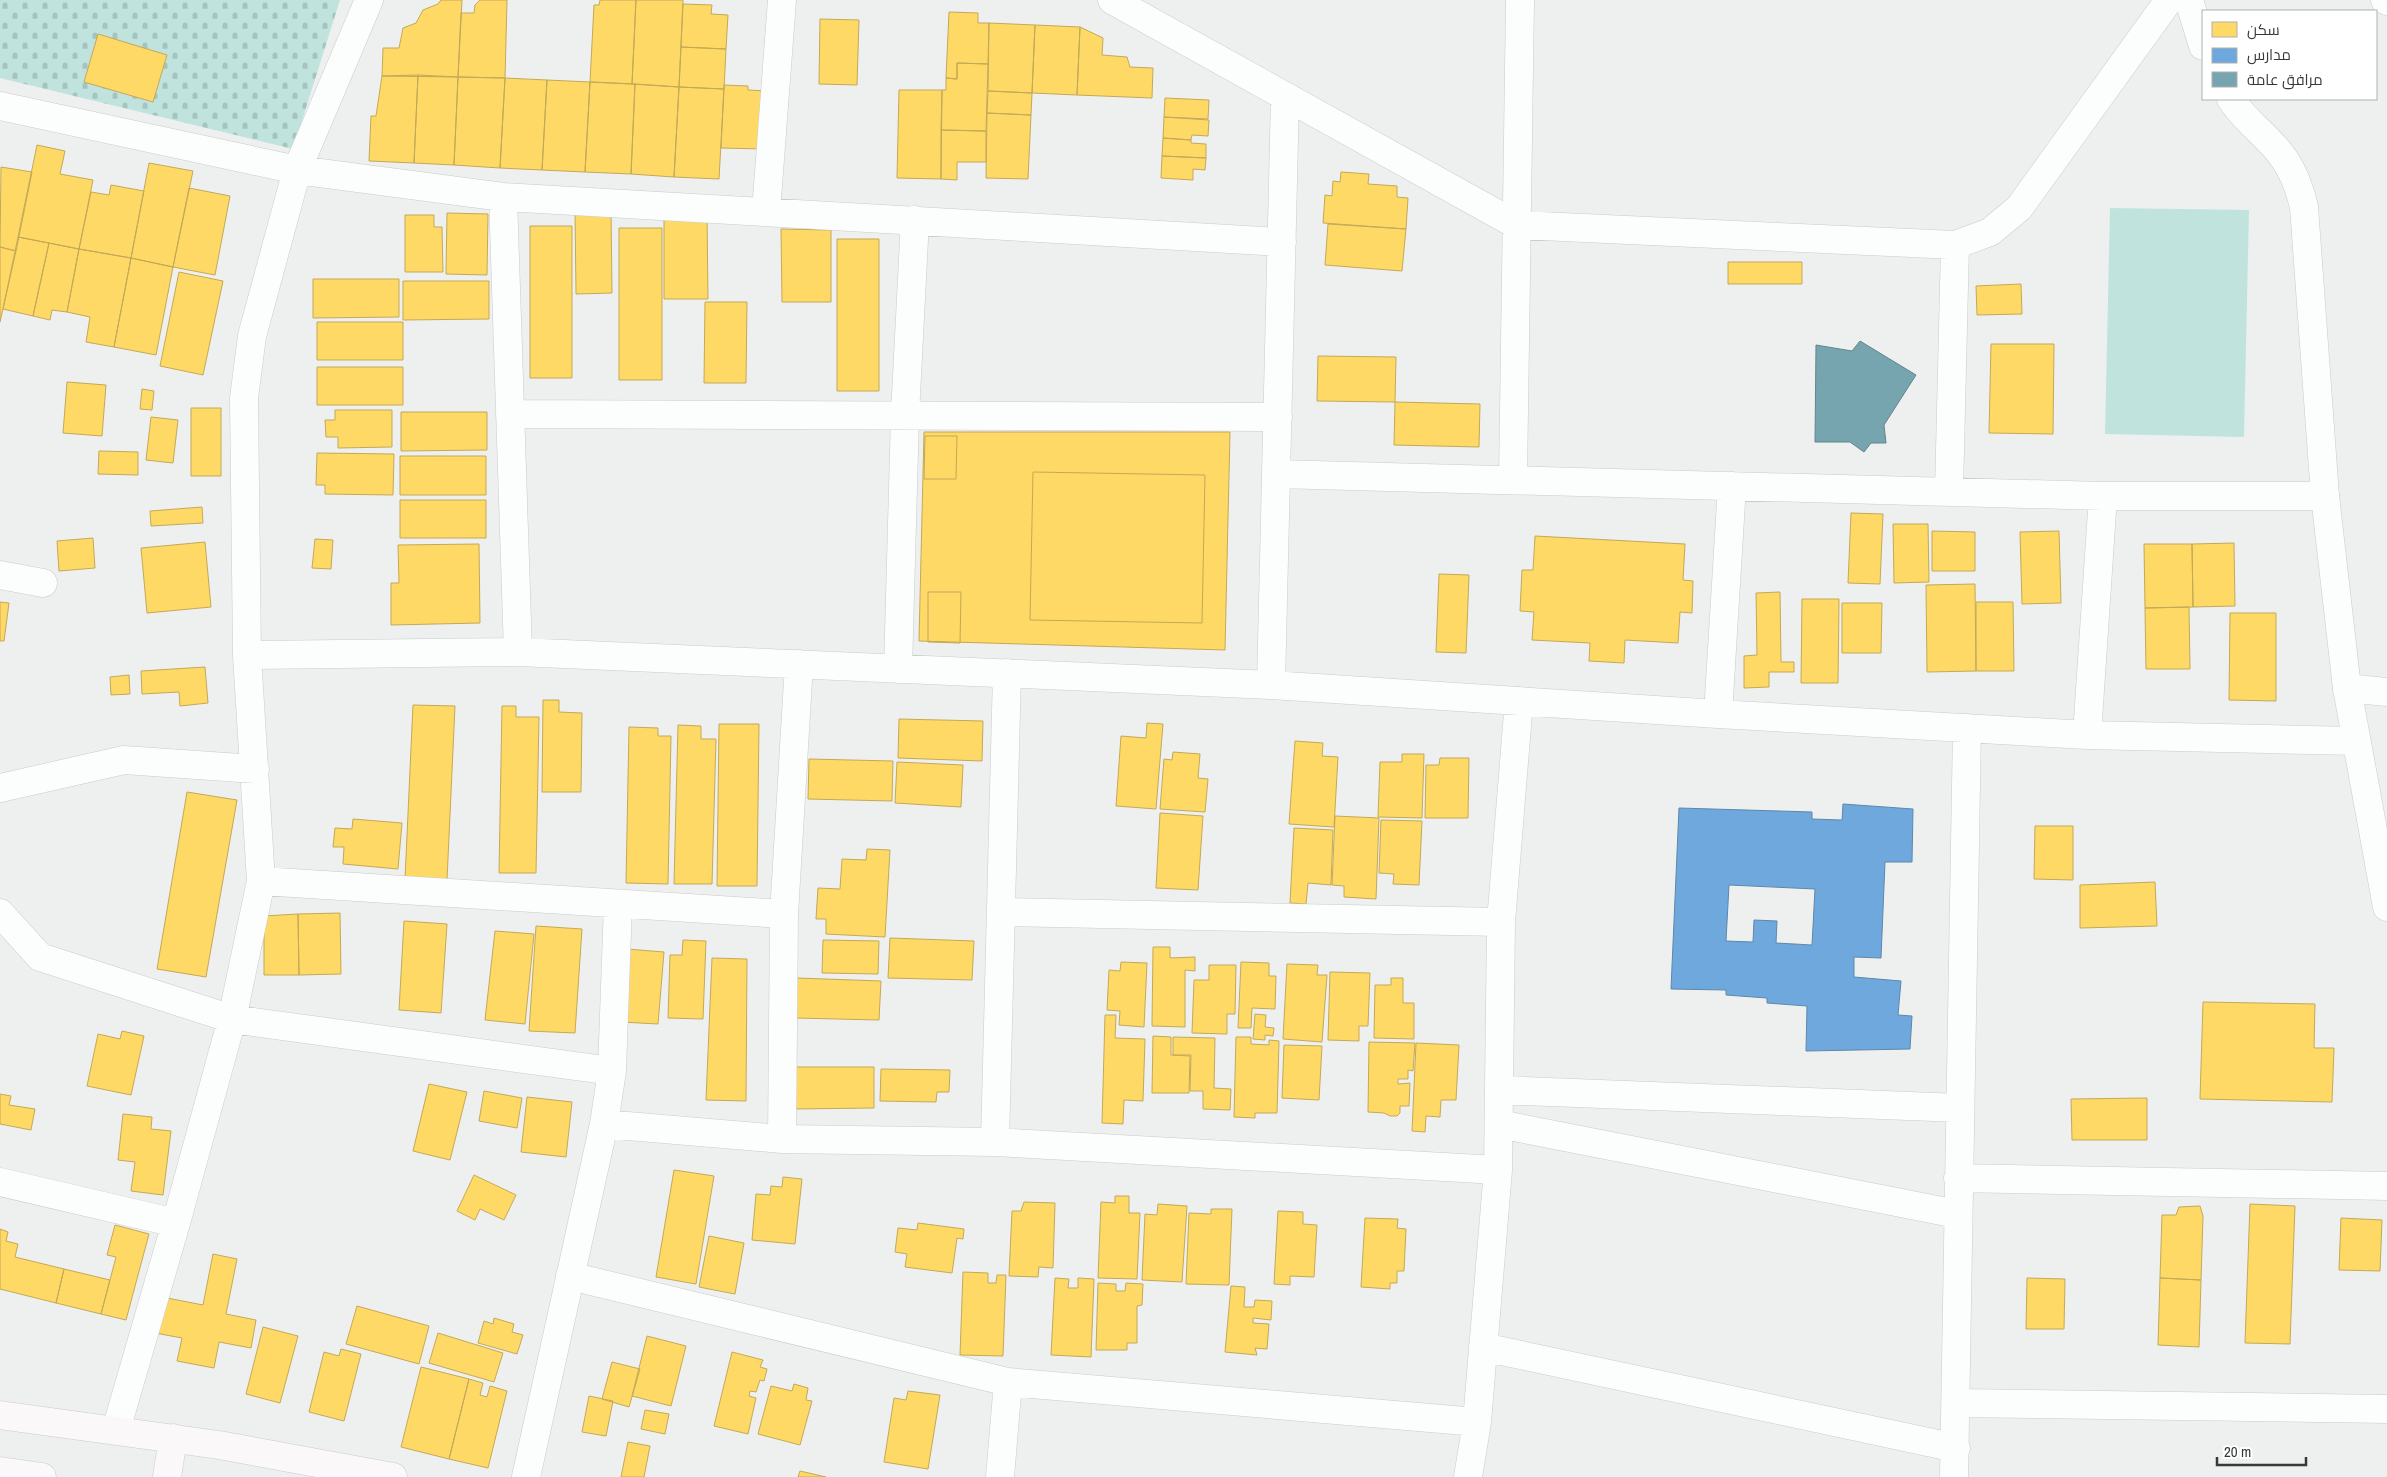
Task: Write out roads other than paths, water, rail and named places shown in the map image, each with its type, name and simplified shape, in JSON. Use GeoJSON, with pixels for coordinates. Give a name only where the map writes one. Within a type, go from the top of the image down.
{"type":"FeatureCollection","features":[{"type":"Feature","properties":{"kind":"main road"},"geometry":{"type":"LineString","coordinates":[[0,1415],[172,1438],[393,1477]]}},
{"type":"Feature","properties":{"kind":"main road"},"geometry":{"type":"LineString","coordinates":[[167,1477],[172,1438]]}},
{"type":"Feature","properties":{"kind":"main road"},"geometry":{"type":"LineString","coordinates":[[0,1472],[42,1477]]}},
{"type":"Feature","properties":{"kind":"street"},"geometry":{"type":"LineString","coordinates":[[116,1430],[176,1223],[232,1019],[261,881],[247,655],[244,406],[246,367],[252,336],[297,170],[369,0]]}},
{"type":"Feature","properties":{"kind":"street"},"geometry":{"type":"LineString","coordinates":[[766,212],[782,0]]}},
{"type":"Feature","properties":{"kind":"street"},"geometry":{"type":"LineString","coordinates":[[1112,0],[1516,225],[1955,245],[1990,232],[2019,208],[2168,0]]}},
{"type":"Feature","properties":{"kind":"street"},"geometry":{"type":"LineString","coordinates":[[1513,480],[1520,0]]}},
{"type":"Feature","properties":{"kind":"street"},"geometry":{"type":"LineString","coordinates":[[2189,0],[2202,43]]}},
{"type":"Feature","properties":{"kind":"street"},"geometry":{"type":"LineString","coordinates":[[1271,685],[1285,97]]}},
{"type":"Feature","properties":{"kind":"street"},"geometry":{"type":"LineString","coordinates":[[2232,100],[2248,122],[2284,158],[2298,182],[2304,207],[2325,496],[2347,688],[2386,892]]}},
{"type":"Feature","properties":{"kind":"street"},"geometry":{"type":"LineString","coordinates":[[0,106],[297,170],[503,197],[1282,242]]}},
{"type":"Feature","properties":{"kind":"street"},"geometry":{"type":"LineString","coordinates":[[503,197],[518,652]]}},
{"type":"Feature","properties":{"kind":"street"},"geometry":{"type":"LineString","coordinates":[[898,669],[905,415],[915,220]]}},
{"type":"Feature","properties":{"kind":"street"},"geometry":{"type":"LineString","coordinates":[[1948,492],[1955,245]]}},
{"type":"Feature","properties":{"kind":"street"},"geometry":{"type":"LineString","coordinates":[[510,414],[1278,416]]}},
{"type":"Feature","properties":{"kind":"street"},"geometry":{"type":"LineString","coordinates":[[1276,474],[2103,496],[2325,496]]}},
{"type":"Feature","properties":{"kind":"street"},"geometry":{"type":"LineString","coordinates":[[1718,714],[1732,486]]}},
{"type":"Feature","properties":{"kind":"street"},"geometry":{"type":"LineString","coordinates":[[2087,735],[2103,496]]}},
{"type":"Feature","properties":{"kind":"street"},"geometry":{"type":"LineString","coordinates":[[0,575],[43,583]]}},
{"type":"Feature","properties":{"kind":"street"},"geometry":{"type":"LineString","coordinates":[[247,655],[518,652],[1271,685],[1718,714],[2087,735],[2356,741]]}},
{"type":"Feature","properties":{"kind":"street"},"geometry":{"type":"LineString","coordinates":[[782,1139],[784,914],[799,664]]}},
{"type":"Feature","properties":{"kind":"street"},"geometry":{"type":"LineString","coordinates":[[995,1142],[1007,673]]}},
{"type":"Feature","properties":{"kind":"street"},"geometry":{"type":"LineString","coordinates":[[2347,688],[2387,692]]}},
{"type":"Feature","properties":{"kind":"street"},"geometry":{"type":"LineString","coordinates":[[1468,1477],[1477,1422],[1498,1170],[1501,922],[1519,701]]}},
{"type":"Feature","properties":{"kind":"street"},"geometry":{"type":"LineString","coordinates":[[1954,1477],[1956,1448],[1957,1214],[1967,728]]}},
{"type":"Feature","properties":{"kind":"street"},"geometry":{"type":"LineString","coordinates":[[0,788],[124,760],[255,769]]}},
{"type":"Feature","properties":{"kind":"street"},"geometry":{"type":"LineString","coordinates":[[261,881],[784,914]]}},
{"type":"Feature","properties":{"kind":"street"},"geometry":{"type":"LineString","coordinates":[[526,1477],[604,1124],[612,1071],[618,904]]}},
{"type":"Feature","properties":{"kind":"street"},"geometry":{"type":"LineString","coordinates":[[1001,912],[1501,922]]}},
{"type":"Feature","properties":{"kind":"street"},"geometry":{"type":"LineString","coordinates":[[0,913],[40,956],[232,1019],[612,1071]]}},
{"type":"Feature","properties":{"kind":"street"},"geometry":{"type":"LineString","coordinates":[[1500,1090],[1960,1108]]}},
{"type":"Feature","properties":{"kind":"street"},"geometry":{"type":"LineString","coordinates":[[604,1124],[782,1139],[995,1142],[1498,1170]]}},
{"type":"Feature","properties":{"kind":"street"},"geometry":{"type":"LineString","coordinates":[[1499,1124],[1957,1214]]}},
{"type":"Feature","properties":{"kind":"street"},"geometry":{"type":"LineString","coordinates":[[1958,1178],[2387,1186]]}},
{"type":"Feature","properties":{"kind":"street"},"geometry":{"type":"LineString","coordinates":[[0,1182],[176,1223]]}},
{"type":"Feature","properties":{"kind":"street"},"geometry":{"type":"LineString","coordinates":[[570,1276],[1008,1382],[1477,1422]]}},
{"type":"Feature","properties":{"kind":"street"},"geometry":{"type":"LineString","coordinates":[[1483,1347],[1956,1448]]}},
{"type":"Feature","properties":{"kind":"street"},"geometry":{"type":"LineString","coordinates":[[1000,1477],[1008,1382]]}},
{"type":"Feature","properties":{"kind":"street"},"geometry":{"type":"LineString","coordinates":[[1956,1403],[2387,1409]]}}]}
